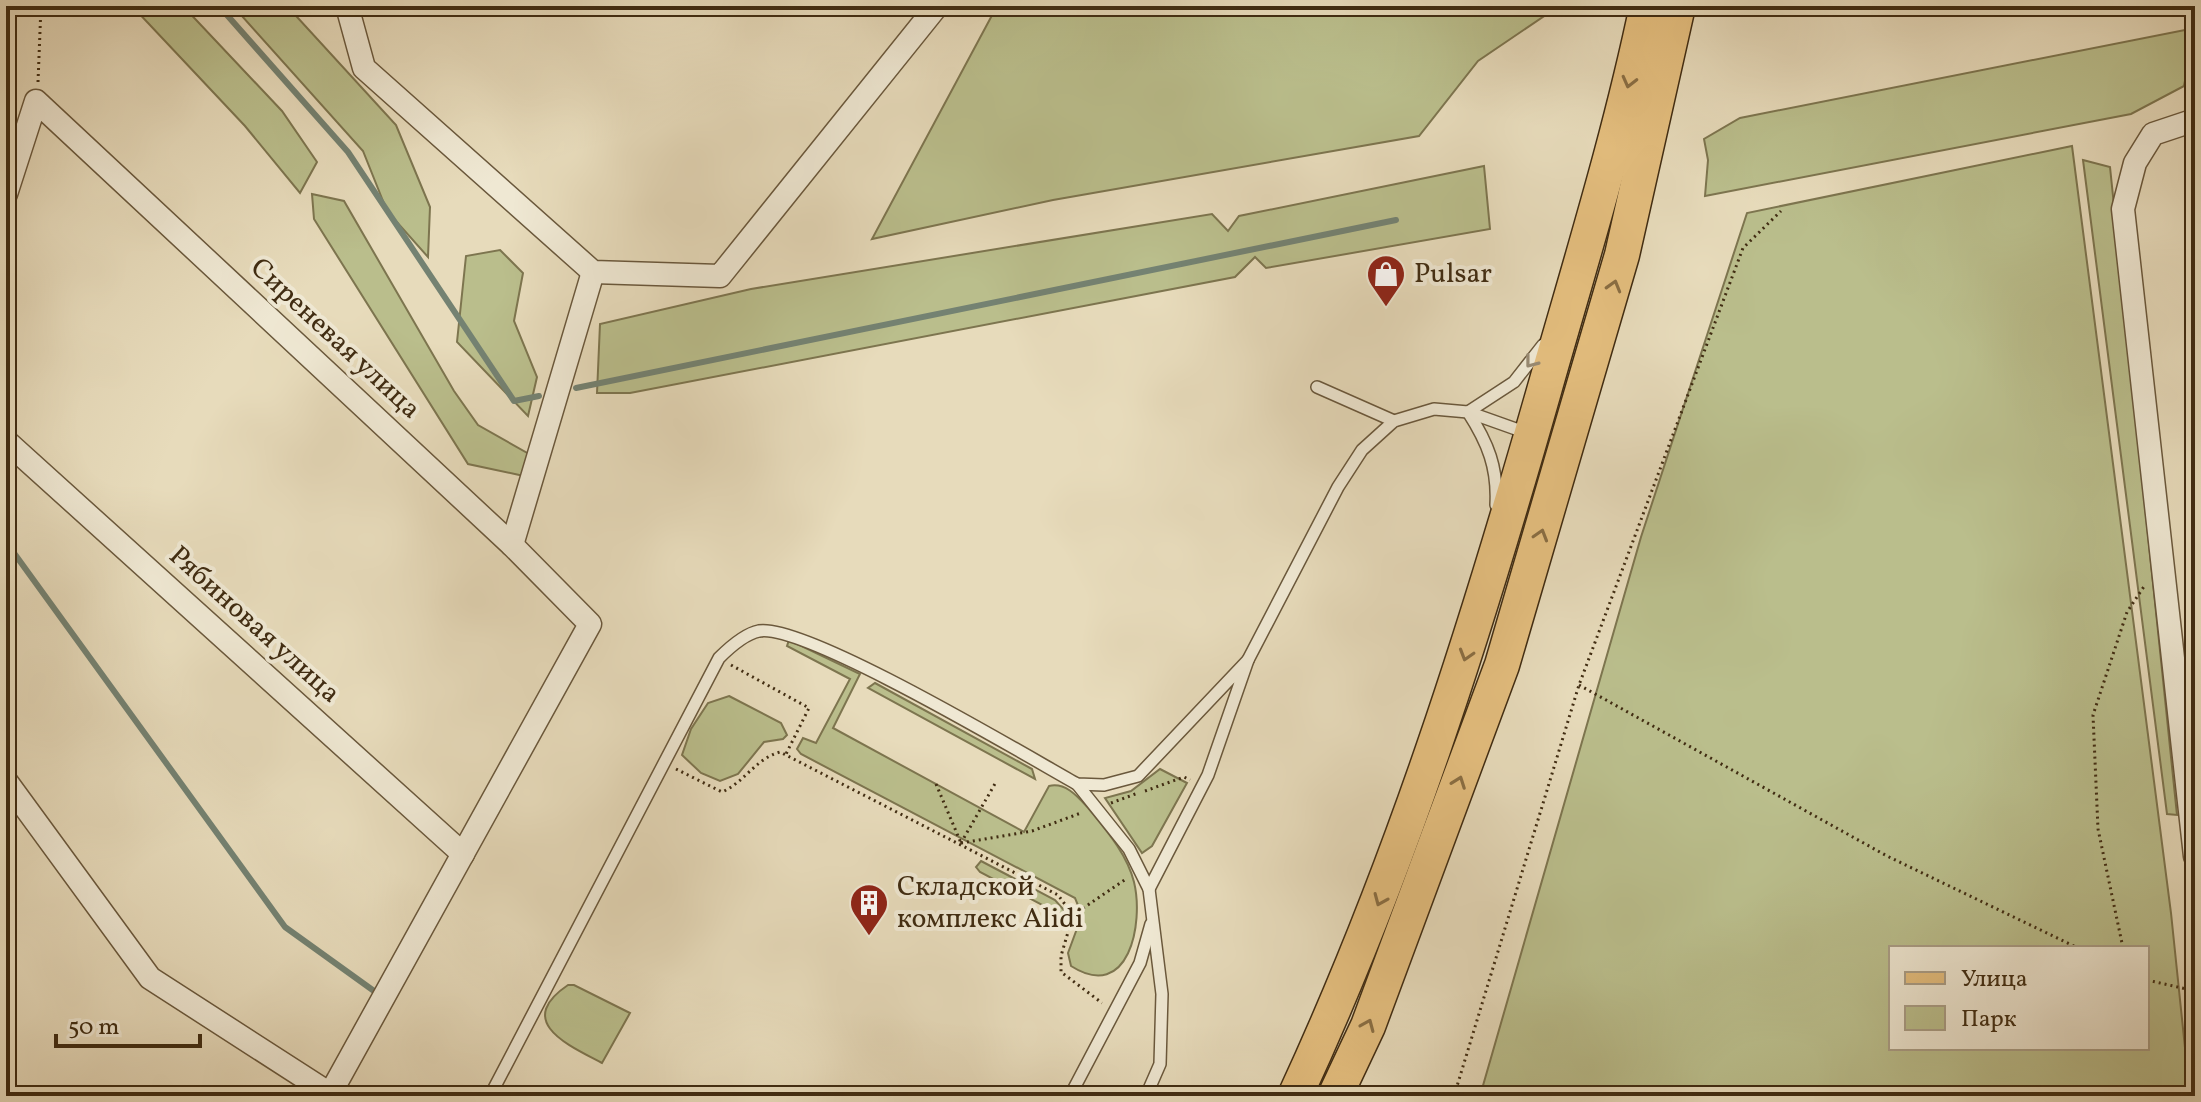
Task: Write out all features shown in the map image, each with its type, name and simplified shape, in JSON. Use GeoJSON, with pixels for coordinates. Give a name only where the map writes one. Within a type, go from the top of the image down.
{"type":"FeatureCollection","features":[{"type":"Feature","properties":{"kind":"main road"},"geometry":{"type":"LineString","coordinates":[[1295,1096],[1392,872],[1478,613],[1595,214],[1647,6]]}},
{"type":"Feature","properties":{"kind":"main road"},"geometry":{"type":"LineString","coordinates":[[1335,1096],[1368,1026],[1502,665],[1622,255],[1678,6]]}},
{"type":"Feature","properties":{"kind":"main road"},"geometry":{"type":"LineString","coordinates":[[1532,434],[1568,448]]}},
{"type":"Feature","properties":{"kind":"street"},"geometry":{"type":"LineString","coordinates":[[347,6],[364,68],[593,272],[720,276],[937,6]]}},
{"type":"Feature","properties":{"kind":"street"},"geometry":{"type":"LineString","coordinates":[[6,194],[36,101]]}},
{"type":"Feature","properties":{"kind":"street","name":"Сиреневая улица"},"geometry":{"type":"LineString","coordinates":[[36,101],[512,545],[590,624],[463,854]]}},
{"type":"Feature","properties":{"kind":"street"},"geometry":{"type":"LineString","coordinates":[[2195,120],[2153,134],[2135,163],[2123,209],[2195,856]]}},
{"type":"Feature","properties":{"kind":"street"},"geometry":{"type":"LineString","coordinates":[[512,545],[593,272]]}},
{"type":"Feature","properties":{"kind":"street","name":"Рябиновая улица"},"geometry":{"type":"LineString","coordinates":[[6,441],[463,854]]}},
{"type":"Feature","properties":{"kind":"street"},"geometry":{"type":"LineString","coordinates":[[6,781],[150,978],[329,1095],[463,854]]}},
{"type":"Feature","properties":{"kind":"lane"},"geometry":{"type":"LineString","coordinates":[[2191,6],[2195,24]]}},
{"type":"Feature","properties":{"kind":"lane"},"geometry":{"type":"LineString","coordinates":[[1468,412],[1514,382],[1534,359],[1548,337],[1595,214]]}},
{"type":"Feature","properties":{"kind":"lane"},"geometry":{"type":"LineString","coordinates":[[1317,387],[1394,421]]}},
{"type":"Feature","properties":{"kind":"lane"},"geometry":{"type":"LineString","coordinates":[[1149,889],[1208,775],[1248,660],[1338,487],[1362,450],[1394,421],[1434,409],[1468,412],[1532,434]]}},
{"type":"Feature","properties":{"kind":"lane"},"geometry":{"type":"LineString","coordinates":[[1468,412],[1488,442],[1497,479],[1495,518],[1478,613]]}},
{"type":"Feature","properties":{"kind":"lane"},"geometry":{"type":"LineString","coordinates":[[490,1096],[719,658],[733,645],[759,631],[790,634],[862,666],[1077,784],[1114,828],[1149,889],[1153,917],[1162,994],[1160,1064],[1146,1096]]}},
{"type":"Feature","properties":{"kind":"lane"},"geometry":{"type":"LineString","coordinates":[[1077,784],[1104,785],[1138,776],[1248,660]]}},
{"type":"Feature","properties":{"kind":"lane"},"geometry":{"type":"LineString","coordinates":[[1070,1096],[1140,963],[1153,917]]}},
{"type":"Feature","properties":{"kind":"path"},"geometry":{"type":"LineString","coordinates":[[36,101],[41,6]]}},
{"type":"Feature","properties":{"kind":"path"},"geometry":{"type":"LineString","coordinates":[[1454,1096],[1579,685],[1743,248],[1781,211]]}},
{"type":"Feature","properties":{"kind":"path"},"geometry":{"type":"LineString","coordinates":[[2123,946],[2098,829],[2093,715],[2127,612],[2147,583],[2165,584]]}},
{"type":"Feature","properties":{"kind":"path"},"geometry":{"type":"LineString","coordinates":[[719,658],[809,708],[786,754]]}},
{"type":"Feature","properties":{"kind":"path"},"geometry":{"type":"LineString","coordinates":[[1579,685],[1887,856],[2074,946]]}},
{"type":"Feature","properties":{"kind":"path"},"geometry":{"type":"LineString","coordinates":[[664,763],[722,792],[736,786],[766,756],[780,752],[786,754],[1058,895],[1073,915]]}},
{"type":"Feature","properties":{"kind":"path"},"geometry":{"type":"LineString","coordinates":[[961,843],[996,782]]}},
{"type":"Feature","properties":{"kind":"path"},"geometry":{"type":"LineString","coordinates":[[936,784],[961,843]]}},
{"type":"Feature","properties":{"kind":"path"},"geometry":{"type":"LineString","coordinates":[[1114,1012],[1061,972],[1061,956],[1073,915],[1139,870]]}},
{"type":"Feature","properties":{"kind":"path"},"geometry":{"type":"LineString","coordinates":[[2149,980],[2195,991]]}},
{"type":"Feature","properties":{"kind":"green space"},"geometry":{"type":"Polygon","coordinates":[[[132,6],[183,6],[282,111],[317,162],[300,193],[245,126],[132,6]]]}},
{"type":"Feature","properties":{"kind":"green space"},"geometry":{"type":"Polygon","coordinates":[[[233,6],[287,6],[396,125],[430,207],[428,257],[387,211],[363,151],[233,6]]]}},
{"type":"Feature","properties":{"kind":"green space"},"geometry":{"type":"Polygon","coordinates":[[[997,6],[1559,6],[1478,61],[1419,136],[1053,200],[872,239],[997,6]]]}},
{"type":"Feature","properties":{"kind":"green space"},"geometry":{"type":"Polygon","coordinates":[[[2195,28],[2184,86],[2131,114],[1705,196],[1708,160],[1704,139],[1740,118],[2195,28]]]}},
{"type":"Feature","properties":{"kind":"green space"},"geometry":{"type":"Polygon","coordinates":[[[2072,146],[2171,913],[2190,1096],[1480,1096],[1641,537],[1747,213],[2072,146]]]}},
{"type":"Feature","properties":{"kind":"green space"},"geometry":{"type":"Polygon","coordinates":[[[2083,160],[2110,167],[2177,815],[2167,814],[2083,160]]]}},
{"type":"Feature","properties":{"kind":"green space"},"geometry":{"type":"Polygon","coordinates":[[[1484,166],[1490,229],[1266,268],[1255,257],[1235,277],[630,393],[597,393],[600,324],[751,289],[1212,214],[1228,231],[1239,216],[1484,166]]]}},
{"type":"Feature","properties":{"kind":"green space"},"geometry":{"type":"Polygon","coordinates":[[[312,194],[344,201],[454,391],[478,425],[529,454],[524,476],[468,464],[314,219],[312,194]]]}},
{"type":"Feature","properties":{"kind":"green space"},"geometry":{"type":"Polygon","coordinates":[[[500,250],[523,273],[514,321],[537,377],[528,416],[457,342],[466,256],[500,250]]]}},
{"type":"Feature","properties":{"kind":"green space"},"geometry":{"type":"Polygon","coordinates":[[[789,640],[860,674],[833,728],[1024,832],[1049,786],[1066,788],[1080,800],[1116,843],[1134,882],[1137,918],[1134,936],[1119,966],[1107,974],[1091,975],[1071,966],[1068,953],[1082,915],[1075,898],[801,754],[797,749],[803,738],[816,743],[850,679],[787,646],[789,640]]]}},
{"type":"Feature","properties":{"kind":"green space"},"geometry":{"type":"Polygon","coordinates":[[[875,683],[1032,769],[1035,779],[868,688],[875,683]]]}},
{"type":"Feature","properties":{"kind":"green space"},"geometry":{"type":"Polygon","coordinates":[[[729,696],[781,723],[787,735],[783,739],[764,742],[738,774],[720,781],[701,773],[682,755],[691,729],[708,703],[729,696]]]}},
{"type":"Feature","properties":{"kind":"green space"},"geometry":{"type":"Polygon","coordinates":[[[1160,769],[1187,783],[1152,846],[1142,853],[1105,798],[1131,791],[1160,769]]]}},
{"type":"Feature","properties":{"kind":"green space"},"geometry":{"type":"Polygon","coordinates":[[[981,861],[1055,900],[1064,910],[1063,916],[980,872],[976,867],[981,861]]]}},
{"type":"Feature","properties":{"kind":"green space"},"geometry":{"type":"Polygon","coordinates":[[[568,985],[574,985],[630,1013],[602,1063],[563,1041],[552,1032],[546,1021],[546,1010],[552,998],[568,985]]]}},
{"type":"Feature","properties":{"kind":"waterway"},"geometry":{"type":"LineString","coordinates":[[219,6],[348,152],[514,401],[539,396]]}},
{"type":"Feature","properties":{"kind":"waterway"},"geometry":{"type":"LineString","coordinates":[[576,388],[1396,220]]}},
{"type":"Feature","properties":{"kind":"waterway"},"geometry":{"type":"LineString","coordinates":[[6,542],[285,927],[374,991]]}},
{"type":"Feature","properties":{"kind":"place","name":"Pulsar"},"geometry":{"type":"Point","coordinates":[1386,308]}},
{"type":"Feature","properties":{"kind":"place","name":"Складской комплекс Alidi"},"geometry":{"type":"Point","coordinates":[869,937]}}]}
